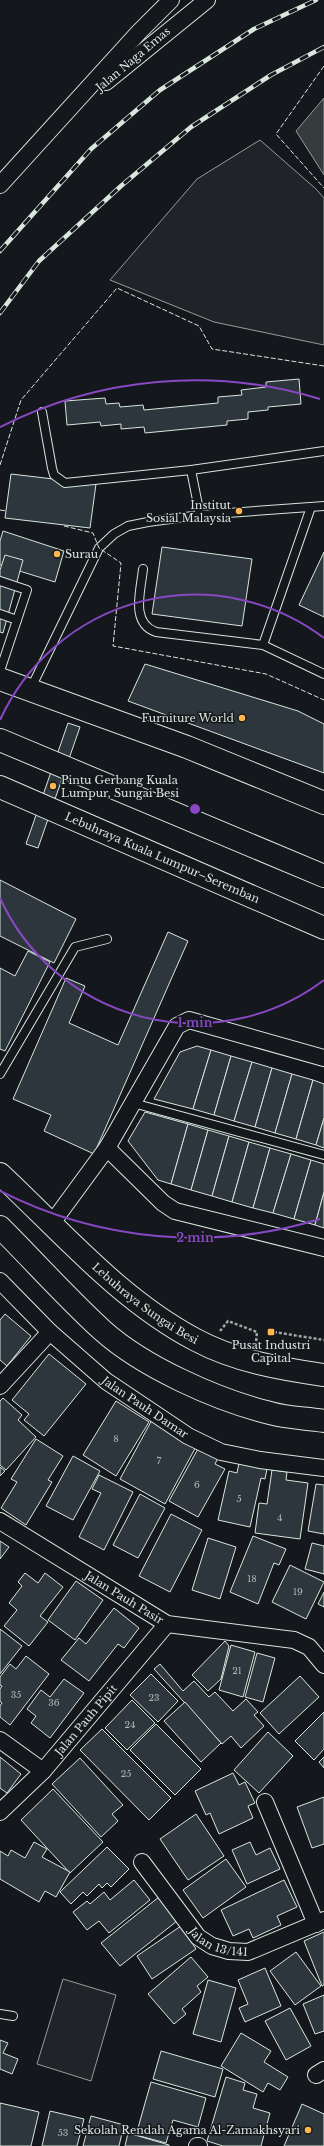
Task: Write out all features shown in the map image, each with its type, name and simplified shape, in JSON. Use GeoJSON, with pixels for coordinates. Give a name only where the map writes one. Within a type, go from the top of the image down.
{"type":"FeatureCollection","features":[{"type":"Feature","properties":{"kind":"highway"},"geometry":{"type":"LineString","coordinates":[[0,679],[187,747],[324,803]]}},
{"type":"Feature","properties":{"kind":"highway"},"geometry":{"type":"LineString","coordinates":[[0,740],[324,876]]}},
{"type":"Feature","properties":{"kind":"highway","name":"Lebuhraya Kuala Lumpur–Seremban"},"geometry":{"type":"LineString","coordinates":[[0,787],[324,928]]}},
{"type":"Feature","properties":{"kind":"highway","name":"Lebuhraya Sungai Besi"},"geometry":{"type":"LineString","coordinates":[[0,1174],[132,1299],[197,1340],[235,1356],[277,1368],[324,1375]]}},
{"type":"Feature","properties":{"kind":"highway"},"geometry":{"type":"LineString","coordinates":[[0,1227],[103,1331],[146,1361],[197,1388],[233,1402],[271,1414],[324,1421]]}},
{"type":"Feature","properties":{"kind":"street","name":"Jalan Naga Emas"},"geometry":{"type":"LineString","coordinates":[[0,185],[139,32],[171,0]]}},
{"type":"Feature","properties":{"kind":"street","name":"Jalan Naga Emas"},"geometry":{"type":"LineString","coordinates":[[60,120],[150,44],[207,0]]}},
{"type":"Feature","properties":{"kind":"street"},"geometry":{"type":"LineString","coordinates":[[52,1223],[107,1148],[177,1026],[189,1020],[324,1058]]}},
{"type":"Feature","properties":{"kind":"street"},"geometry":{"type":"LineString","coordinates":[[107,1148],[163,1203],[175,1210],[324,1248]]}},
{"type":"Feature","properties":{"kind":"street","name":"Jalan Pauh Damar"},"geometry":{"type":"LineString","coordinates":[[0,1281],[50,1332],[106,1381],[188,1436],[220,1452],[260,1460],[324,1468]]}},
{"type":"Feature","properties":{"kind":"street"},"geometry":{"type":"LineString","coordinates":[[0,1386],[50,1332]]}},
{"type":"Feature","properties":{"kind":"street","name":"Jalan Pauh Pasir"},"geometry":{"type":"LineString","coordinates":[[0,1521],[167,1624],[294,1640],[309,1647],[324,1665]]}},
{"type":"Feature","properties":{"kind":"street","name":"Jalan Pauh Pipit"},"geometry":{"type":"LineString","coordinates":[[0,1812],[43,1771],[167,1624]]}},
{"type":"Feature","properties":{"kind":"street"},"geometry":{"type":"LineString","coordinates":[[0,1740],[43,1771]]}},
{"type":"Feature","properties":{"kind":"street"},"geometry":{"type":"LineString","coordinates":[[265,1802],[320,1922]]}},
{"type":"Feature","properties":{"kind":"street","name":"Jalan 13/141"},"geometry":{"type":"LineString","coordinates":[[142,1862],[198,1936],[212,1946],[229,1951],[248,1952],[320,1922]]}},
{"type":"Feature","properties":{"kind":"lane"},"geometry":{"type":"LineString","coordinates":[[42,412],[54,475],[66,483],[191,470],[324,451]]}},
{"type":"Feature","properties":{"kind":"lane"},"geometry":{"type":"LineString","coordinates":[[191,470],[200,515]]}},
{"type":"Feature","properties":{"kind":"lane"},"geometry":{"type":"LineString","coordinates":[[30,690],[100,548],[114,534],[128,526],[200,515],[324,506]]}},
{"type":"Feature","properties":{"kind":"lane"},"geometry":{"type":"LineString","coordinates":[[263,645],[311,507]]}},
{"type":"Feature","properties":{"kind":"lane"},"geometry":{"type":"LineString","coordinates":[[144,569],[139,611],[143,625],[149,629],[156,632],[263,645],[324,674]]}},
{"type":"Feature","properties":{"kind":"lane"},"geometry":{"type":"LineString","coordinates":[[0,581],[27,590],[17,620],[4,647],[0,671]]}},
{"type":"Feature","properties":{"kind":"lane"},"geometry":{"type":"LineString","coordinates":[[0,614],[17,620]]}},
{"type":"Feature","properties":{"kind":"lane"},"geometry":{"type":"LineString","coordinates":[[0,1074],[75,947],[107,939]]}},
{"type":"Feature","properties":{"kind":"lane"},"geometry":{"type":"LineString","coordinates":[[133,1104],[324,1155]]}},
{"type":"Feature","properties":{"kind":"lane"},"geometry":{"type":"LineString","coordinates":[[0,2014],[13,2016]]}},
{"type":"Feature","properties":{"kind":"path"},"geometry":{"type":"LineString","coordinates":[[274,1332],[324,1340]]}},
{"type":"Feature","properties":{"kind":"shaded area"},"geometry":{"type":"Polygon","coordinates":[[[324,98],[324,175],[296,131],[324,98]]]}},
{"type":"Feature","properties":{"kind":"shaded area"},"geometry":{"type":"Polygon","coordinates":[[[260,140],[316,189],[324,198],[324,345],[214,322],[110,280],[197,179],[260,140]]]}},
{"type":"Feature","properties":{"kind":"shaded area"},"geometry":{"type":"Polygon","coordinates":[[[63,1979],[116,1995],[91,2081],[37,2064],[63,1979]]]}},
{"type":"Feature","properties":{"kind":"building"},"geometry":{"type":"Polygon","coordinates":[[[299,379],[301,404],[268,407],[268,410],[248,412],[248,419],[227,421],[227,425],[145,433],[144,427],[121,429],[121,424],[101,426],[100,422],[67,425],[65,401],[105,398],[106,404],[119,403],[120,407],[143,405],[144,410],[218,403],[218,397],[242,395],[241,390],[266,387],[266,382],[299,379]]]}},
{"type":"Feature","properties":{"kind":"building"},"geometry":{"type":"Polygon","coordinates":[[[11,474],[96,484],[90,528],[5,518],[11,474]]]}},
{"type":"Feature","properties":{"kind":"building"},"geometry":{"type":"Polygon","coordinates":[[[3,531],[64,551],[55,582],[0,565],[0,541],[3,531]]]}},
{"type":"Feature","properties":{"kind":"building"},"geometry":{"type":"Polygon","coordinates":[[[162,547],[252,559],[242,626],[152,614],[162,547]]]}},
{"type":"Feature","properties":{"kind":"building"},"geometry":{"type":"Polygon","coordinates":[[[324,552],[324,617],[299,605],[324,552]]]}},
{"type":"Feature","properties":{"kind":"building"},"geometry":{"type":"Polygon","coordinates":[[[5,555],[23,560],[3,633],[0,632],[0,570],[5,555]]]}},
{"type":"Feature","properties":{"kind":"building","name":"Furniture World"},"geometry":{"type":"Polygon","coordinates":[[[145,664],[298,711],[324,724],[324,773],[128,701],[145,664]]]}},
{"type":"Feature","properties":{"kind":"building","name":"Pintu Gerbang Kuala Lumpur, Sungai Besi"},"geometry":{"type":"Polygon","coordinates":[[[68,723],[80,727],[38,848],[26,844],[68,723]]]}},
{"type":"Feature","properties":{"kind":"building"},"geometry":{"type":"Polygon","coordinates":[[[0,880],[76,919],[54,963],[0,936],[0,880]]]}},
{"type":"Feature","properties":{"kind":"building"},"geometry":{"type":"Polygon","coordinates":[[[168,932],[188,941],[94,1154],[44,1131],[51,1115],[13,1099],[66,978],[85,986],[69,1023],[118,1045],[168,932]]]}},
{"type":"Feature","properties":{"kind":"building"},"geometry":{"type":"Polygon","coordinates":[[[28,951],[50,962],[5,1051],[0,1049],[0,968],[15,976],[28,951]]]}},
{"type":"Feature","properties":{"kind":"building"},"geometry":{"type":"Polygon","coordinates":[[[197,1046],[211,1050],[193,1109],[154,1099],[180,1052],[197,1046]]]}},
{"type":"Feature","properties":{"kind":"building"},"geometry":{"type":"Polygon","coordinates":[[[211,1050],[231,1056],[214,1115],[193,1109],[211,1050]]]}},
{"type":"Feature","properties":{"kind":"building"},"geometry":{"type":"Polygon","coordinates":[[[231,1056],[252,1062],[234,1121],[214,1115],[231,1056]]]}},
{"type":"Feature","properties":{"kind":"building"},"geometry":{"type":"Polygon","coordinates":[[[252,1062],[272,1068],[255,1127],[234,1121],[252,1062]]]}},
{"type":"Feature","properties":{"kind":"building"},"geometry":{"type":"Polygon","coordinates":[[[272,1068],[292,1074],[275,1133],[255,1127],[272,1068]]]}},
{"type":"Feature","properties":{"kind":"building"},"geometry":{"type":"Polygon","coordinates":[[[292,1074],[313,1080],[296,1139],[275,1133],[292,1074]]]}},
{"type":"Feature","properties":{"kind":"building"},"geometry":{"type":"Polygon","coordinates":[[[313,1080],[324,1084],[324,1118],[316,1145],[296,1139],[313,1080]]]}},
{"type":"Feature","properties":{"kind":"building"},"geometry":{"type":"Polygon","coordinates":[[[145,1112],[188,1124],[171,1184],[158,1180],[128,1141],[145,1112]]]}},
{"type":"Feature","properties":{"kind":"building"},"geometry":{"type":"Polygon","coordinates":[[[324,1118],[324,1148],[316,1145],[324,1118]]]}},
{"type":"Feature","properties":{"kind":"building"},"geometry":{"type":"Polygon","coordinates":[[[188,1124],[208,1130],[191,1190],[171,1184],[188,1124]]]}},
{"type":"Feature","properties":{"kind":"building"},"geometry":{"type":"Polygon","coordinates":[[[208,1130],[229,1136],[212,1196],[191,1190],[208,1130]]]}},
{"type":"Feature","properties":{"kind":"building"},"geometry":{"type":"Polygon","coordinates":[[[229,1136],[249,1142],[232,1202],[212,1196],[229,1136]]]}},
{"type":"Feature","properties":{"kind":"building"},"geometry":{"type":"Polygon","coordinates":[[[249,1142],[270,1148],[253,1208],[232,1202],[249,1142]]]}},
{"type":"Feature","properties":{"kind":"building"},"geometry":{"type":"Polygon","coordinates":[[[270,1148],[291,1154],[273,1213],[253,1208],[270,1148]]]}},
{"type":"Feature","properties":{"kind":"building"},"geometry":{"type":"Polygon","coordinates":[[[291,1154],[311,1160],[294,1219],[273,1213],[291,1154]]]}},
{"type":"Feature","properties":{"kind":"building"},"geometry":{"type":"Polygon","coordinates":[[[311,1160],[324,1164],[324,1192],[315,1225],[294,1219],[311,1160]]]}},
{"type":"Feature","properties":{"kind":"building"},"geometry":{"type":"Polygon","coordinates":[[[324,1192],[324,1228],[315,1225],[324,1192]]]}},
{"type":"Feature","properties":{"kind":"building"},"geometry":{"type":"Polygon","coordinates":[[[5,1314],[31,1336],[7,1366],[0,1360],[0,1320],[5,1314]]]}},
{"type":"Feature","properties":{"kind":"building"},"geometry":{"type":"Polygon","coordinates":[[[49,1354],[86,1384],[44,1436],[24,1420],[29,1414],[12,1400],[49,1354]]]}},
{"type":"Feature","properties":{"kind":"building"},"geometry":{"type":"Polygon","coordinates":[[[3,1398],[22,1415],[18,1420],[36,1437],[6,1470],[0,1465],[0,1401],[3,1398]]]}},
{"type":"Feature","properties":{"kind":"building"},"geometry":{"type":"Polygon","coordinates":[[[116,1401],[149,1422],[116,1476],[83,1455],[116,1401]]]}},
{"type":"Feature","properties":{"kind":"building"},"geometry":{"type":"Polygon","coordinates":[[[153,1418],[198,1443],[165,1504],[120,1479],[153,1418]]]}},
{"type":"Feature","properties":{"kind":"building"},"geometry":{"type":"Polygon","coordinates":[[[36,1439],[63,1456],[48,1480],[52,1482],[26,1525],[1,1508],[17,1482],[11,1479],[36,1439]]]}},
{"type":"Feature","properties":{"kind":"building"},"geometry":{"type":"Polygon","coordinates":[[[199,1447],[218,1458],[215,1464],[225,1469],[198,1517],[169,1501],[199,1447]]]}},
{"type":"Feature","properties":{"kind":"building"},"geometry":{"type":"Polygon","coordinates":[[[73,1456],[100,1471],[73,1520],[46,1506],[73,1456]]]}},
{"type":"Feature","properties":{"kind":"building"},"geometry":{"type":"Polygon","coordinates":[[[240,1458],[268,1464],[265,1479],[261,1478],[250,1527],[218,1520],[229,1471],[237,1473],[240,1458]]]}},
{"type":"Feature","properties":{"kind":"building"},"geometry":{"type":"Polygon","coordinates":[[[0,1467],[5,1471],[0,1476],[0,1467]]]}},
{"type":"Feature","properties":{"kind":"building"},"geometry":{"type":"Polygon","coordinates":[[[272,1470],[287,1472],[286,1480],[308,1483],[300,1539],[255,1533],[259,1503],[267,1504],[272,1470]]]}},
{"type":"Feature","properties":{"kind":"building"},"geometry":{"type":"Polygon","coordinates":[[[99,1475],[133,1492],[104,1550],[79,1537],[101,1493],[92,1489],[99,1475]]]}},
{"type":"Feature","properties":{"kind":"building"},"geometry":{"type":"Polygon","coordinates":[[[316,1484],[324,1485],[324,1534],[308,1531],[316,1484]]]}},
{"type":"Feature","properties":{"kind":"building"},"geometry":{"type":"Polygon","coordinates":[[[140,1494],[165,1508],[138,1558],[113,1545],[140,1494]]]}},
{"type":"Feature","properties":{"kind":"building"},"geometry":{"type":"Polygon","coordinates":[[[171,1514],[202,1530],[170,1592],[139,1576],[171,1514]]]}},
{"type":"Feature","properties":{"kind":"building"},"geometry":{"type":"Polygon","coordinates":[[[253,1536],[286,1549],[279,1565],[274,1563],[258,1604],[230,1592],[253,1536]]]}},
{"type":"Feature","properties":{"kind":"building"},"geometry":{"type":"Polygon","coordinates":[[[208,1538],[236,1547],[220,1599],[192,1590],[208,1538]]]}},
{"type":"Feature","properties":{"kind":"building"},"geometry":{"type":"Polygon","coordinates":[[[0,1541],[9,1547],[0,1559],[0,1541]]]}},
{"type":"Feature","properties":{"kind":"building"},"geometry":{"type":"Polygon","coordinates":[[[312,1543],[324,1546],[324,1574],[305,1569],[312,1543]]]}},
{"type":"Feature","properties":{"kind":"building"},"geometry":{"type":"Polygon","coordinates":[[[290,1565],[324,1582],[306,1619],[272,1602],[290,1565]]]}},
{"type":"Feature","properties":{"kind":"building"},"geometry":{"type":"Polygon","coordinates":[[[25,1573],[38,1583],[45,1573],[63,1587],[40,1616],[48,1622],[29,1646],[4,1626],[17,1610],[9,1603],[22,1586],[18,1582],[25,1573]]]}},
{"type":"Feature","properties":{"kind":"building"},"geometry":{"type":"Polygon","coordinates":[[[76,1581],[103,1600],[75,1640],[48,1620],[76,1581]]]}},
{"type":"Feature","properties":{"kind":"building"},"geometry":{"type":"Polygon","coordinates":[[[324,1592],[324,1607],[318,1604],[324,1592]]]}},
{"type":"Feature","properties":{"kind":"building"},"geometry":{"type":"Polygon","coordinates":[[[114,1608],[139,1628],[124,1648],[118,1644],[89,1681],[61,1660],[79,1638],[86,1644],[114,1608]]]}},
{"type":"Feature","properties":{"kind":"building"},"geometry":{"type":"Polygon","coordinates":[[[0,1629],[22,1646],[0,1674],[0,1629]]]}},
{"type":"Feature","properties":{"kind":"building"},"geometry":{"type":"Polygon","coordinates":[[[225,1641],[229,1646],[221,1679],[208,1691],[192,1675],[225,1641]]]}},
{"type":"Feature","properties":{"kind":"building"},"geometry":{"type":"Polygon","coordinates":[[[231,1645],[255,1652],[243,1697],[219,1690],[231,1645]]]}},
{"type":"Feature","properties":{"kind":"building"},"geometry":{"type":"Polygon","coordinates":[[[257,1653],[275,1658],[263,1702],[245,1697],[257,1653]]]}},
{"type":"Feature","properties":{"kind":"building"},"geometry":{"type":"Polygon","coordinates":[[[26,1656],[49,1674],[10,1725],[0,1717],[0,1706],[2,1703],[0,1701],[0,1689],[2,1686],[0,1685],[0,1677],[10,1664],[16,1669],[26,1656]]]}},
{"type":"Feature","properties":{"kind":"building"},"geometry":{"type":"Polygon","coordinates":[[[160,1664],[183,1691],[194,1681],[209,1697],[215,1692],[233,1711],[246,1699],[258,1712],[254,1715],[264,1726],[241,1748],[231,1736],[222,1744],[154,1669],[160,1664]]]}},
{"type":"Feature","properties":{"kind":"building"},"geometry":{"type":"Polygon","coordinates":[[[151,1674],[178,1701],[158,1722],[130,1695],[151,1674]]]}},
{"type":"Feature","properties":{"kind":"building"},"geometry":{"type":"Polygon","coordinates":[[[300,1676],[319,1697],[279,1734],[260,1713],[300,1676]]]}},
{"type":"Feature","properties":{"kind":"building"},"geometry":{"type":"Polygon","coordinates":[[[64,1679],[84,1693],[50,1738],[31,1723],[36,1716],[27,1709],[41,1690],[50,1697],[64,1679]]]}},
{"type":"Feature","properties":{"kind":"building"},"geometry":{"type":"Polygon","coordinates":[[[132,1700],[155,1723],[127,1750],[105,1728],[132,1700]]]}},
{"type":"Feature","properties":{"kind":"building"},"geometry":{"type":"Polygon","coordinates":[[[185,1702],[221,1743],[201,1762],[164,1721],[185,1702]]]}},
{"type":"Feature","properties":{"kind":"building"},"geometry":{"type":"Polygon","coordinates":[[[324,1712],[324,1749],[314,1760],[295,1741],[324,1712]]]}},
{"type":"Feature","properties":{"kind":"building"},"geometry":{"type":"Polygon","coordinates":[[[156,1724],[201,1769],[175,1795],[130,1750],[156,1724]]]}},
{"type":"Feature","properties":{"kind":"building"},"geometry":{"type":"Polygon","coordinates":[[[102,1729],[171,1798],[149,1820],[80,1750],[102,1729]]]}},
{"type":"Feature","properties":{"kind":"building"},"geometry":{"type":"Polygon","coordinates":[[[268,1732],[293,1756],[259,1793],[234,1770],[268,1732]]]}},
{"type":"Feature","properties":{"kind":"building"},"geometry":{"type":"Polygon","coordinates":[[[0,1757],[21,1774],[7,1793],[0,1788],[0,1757]]]}},
{"type":"Feature","properties":{"kind":"building"},"geometry":{"type":"Polygon","coordinates":[[[324,1757],[324,1768],[319,1762],[324,1757]]]}},
{"type":"Feature","properties":{"kind":"building"},"geometry":{"type":"Polygon","coordinates":[[[80,1758],[123,1805],[112,1814],[118,1821],[101,1837],[52,1784],[80,1758]]]}},
{"type":"Feature","properties":{"kind":"building"},"geometry":{"type":"Polygon","coordinates":[[[233,1773],[239,1785],[245,1782],[255,1803],[248,1806],[253,1818],[219,1834],[210,1813],[206,1815],[195,1791],[233,1773]]]}},
{"type":"Feature","properties":{"kind":"building"},"geometry":{"type":"Polygon","coordinates":[[[53,1789],[103,1842],[70,1873],[21,1820],[53,1789]]]}},
{"type":"Feature","properties":{"kind":"building"},"geometry":{"type":"Polygon","coordinates":[[[324,1797],[324,1844],[312,1848],[297,1807],[324,1797]]]}},
{"type":"Feature","properties":{"kind":"building"},"geometry":{"type":"Polygon","coordinates":[[[196,1814],[224,1856],[188,1880],[160,1839],[196,1814]]]}},
{"type":"Feature","properties":{"kind":"building"},"geometry":{"type":"Polygon","coordinates":[[[34,1842],[47,1849],[42,1857],[70,1872],[56,1897],[45,1891],[39,1902],[0,1879],[0,1851],[8,1856],[11,1850],[25,1858],[34,1842]]]}},
{"type":"Feature","properties":{"kind":"building"},"geometry":{"type":"Polygon","coordinates":[[[250,1842],[256,1855],[270,1848],[280,1869],[247,1884],[232,1850],[250,1842]]]}},
{"type":"Feature","properties":{"kind":"building"},"geometry":{"type":"Polygon","coordinates":[[[107,1847],[129,1869],[111,1887],[107,1883],[102,1888],[99,1884],[87,1896],[83,1892],[71,1904],[60,1892],[107,1847]]]}},
{"type":"Feature","properties":{"kind":"building"},"geometry":{"type":"Polygon","coordinates":[[[226,1859],[246,1887],[203,1918],[183,1890],[226,1859]]]}},
{"type":"Feature","properties":{"kind":"building"},"geometry":{"type":"Polygon","coordinates":[[[134,1880],[150,1900],[109,1933],[99,1921],[87,1930],[73,1912],[87,1901],[90,1904],[104,1892],[110,1900],[134,1880]]]}},
{"type":"Feature","properties":{"kind":"building"},"geometry":{"type":"Polygon","coordinates":[[[284,1880],[297,1907],[277,1916],[281,1925],[253,1938],[249,1929],[233,1936],[221,1910],[284,1880]]]}},
{"type":"Feature","properties":{"kind":"building"},"geometry":{"type":"Polygon","coordinates":[[[159,1897],[177,1921],[120,1966],[101,1943],[159,1897]]]}},
{"type":"Feature","properties":{"kind":"building"},"geometry":{"type":"Polygon","coordinates":[[[181,1926],[196,1949],[152,1979],[137,1956],[181,1926]]]}},
{"type":"Feature","properties":{"kind":"building"},"geometry":{"type":"Polygon","coordinates":[[[324,1932],[324,1985],[322,1986],[304,1941],[324,1932]]]}},
{"type":"Feature","properties":{"kind":"building"},"geometry":{"type":"Polygon","coordinates":[[[296,1952],[321,1986],[295,2005],[270,1971],[296,1952]]]}},
{"type":"Feature","properties":{"kind":"building"},"geometry":{"type":"Polygon","coordinates":[[[191,1957],[208,1977],[197,1986],[201,1992],[182,2009],[186,2014],[174,2024],[148,1994],[191,1957]]]}},
{"type":"Feature","properties":{"kind":"building"},"geometry":{"type":"Polygon","coordinates":[[[265,1968],[281,2006],[245,2022],[239,2008],[248,2004],[238,1980],[265,1968]]]}},
{"type":"Feature","properties":{"kind":"building"},"geometry":{"type":"Polygon","coordinates":[[[208,1980],[236,1988],[221,2042],[193,2034],[208,1980]]]}},
{"type":"Feature","properties":{"kind":"building"},"geometry":{"type":"Polygon","coordinates":[[[324,1995],[324,2031],[315,2034],[303,2004],[324,1995]]]}},
{"type":"Feature","properties":{"kind":"building"},"geometry":{"type":"Polygon","coordinates":[[[290,2008],[311,2046],[286,2060],[265,2021],[290,2008]]]}},
{"type":"Feature","properties":{"kind":"building"},"geometry":{"type":"Polygon","coordinates":[[[241,2033],[271,2051],[264,2062],[288,2077],[280,2090],[268,2083],[263,2092],[221,2066],[241,2033]]]}},
{"type":"Feature","properties":{"kind":"building"},"geometry":{"type":"Polygon","coordinates":[[[0,2040],[8,2043],[3,2053],[18,2059],[12,2074],[0,2069],[0,2040]]]}},
{"type":"Feature","properties":{"kind":"building"},"geometry":{"type":"Polygon","coordinates":[[[161,2051],[223,2069],[215,2097],[153,2079],[161,2051]]]}},
{"type":"Feature","properties":{"kind":"building"},"geometry":{"type":"Polygon","coordinates":[[[226,2077],[245,2083],[243,2090],[257,2094],[253,2108],[270,2113],[261,2146],[223,2146],[207,2141],[226,2077]]]}},
{"type":"Feature","properties":{"kind":"building"},"geometry":{"type":"Polygon","coordinates":[[[151,2082],[206,2098],[198,2127],[173,2120],[166,2143],[136,2135],[151,2082]]]}},
{"type":"Feature","properties":{"kind":"building"},"geometry":{"type":"Polygon","coordinates":[[[0,2103],[39,2112],[31,2146],[0,2146],[0,2103]]]}},
{"type":"Feature","properties":{"kind":"building","name":"Sekolah Rendah Agama Al-Zamakhsyari"},"geometry":{"type":"Polygon","coordinates":[[[302,2104],[324,2114],[324,2146],[284,2146],[302,2104]]]}},
{"type":"Feature","properties":{"kind":"building"},"geometry":{"type":"Polygon","coordinates":[[[50,2111],[84,2119],[77,2146],[42,2146],[50,2111]]]}},
{"type":"Feature","properties":{"kind":"building"},"geometry":{"type":"Polygon","coordinates":[[[91,2116],[124,2125],[119,2146],[83,2146],[91,2116]]]}},
{"type":"Feature","properties":{"kind":"building"},"geometry":{"type":"Polygon","coordinates":[[[128,2133],[169,2145],[169,2146],[125,2146],[128,2133]]]}},
{"type":"Feature","properties":{"kind":"railway"},"geometry":{"type":"LineString","coordinates":[[0,251],[91,149],[160,90],[254,29],[316,0]]}},
{"type":"Feature","properties":{"kind":"railway"},"geometry":{"type":"LineString","coordinates":[[0,313],[39,261],[121,186],[191,127],[271,75],[324,47]]}},
{"type":"Feature","properties":{"kind":"fence"},"geometry":{"type":"LineString","coordinates":[[324,66],[276,134],[324,188]]}},
{"type":"Feature","properties":{"kind":"fence"},"geometry":{"type":"LineString","coordinates":[[0,465],[21,400],[117,288],[199,326],[212,349],[324,366]]}},
{"type":"Feature","properties":{"kind":"fence"},"geometry":{"type":"LineString","coordinates":[[0,510],[7,511]]}},
{"type":"Feature","properties":{"kind":"fence"},"geometry":{"type":"LineString","coordinates":[[64,526],[93,533],[99,548],[121,563],[113,646],[266,674],[324,700]]}},
{"type":"Feature","properties":{"kind":"place","name":"Institut Sosial Malaysia"},"geometry":{"type":"Point","coordinates":[239,511]}},
{"type":"Feature","properties":{"kind":"place","name":"Surau"},"geometry":{"type":"Point","coordinates":[57,554]}},
{"type":"Feature","properties":{"kind":"place","name":"Furniture World"},"geometry":{"type":"Point","coordinates":[242,718]}},
{"type":"Feature","properties":{"kind":"place","name":"Pintu Gerbang Kuala Lumpur, Sungai Besi"},"geometry":{"type":"Point","coordinates":[53,786]}},
{"type":"Feature","properties":{"kind":"place","name":"Pusat Industri Capital"},"geometry":{"type":"Point","coordinates":[271,1332]}},
{"type":"Feature","properties":{"kind":"place","name":"Sekolah Rendah Agama Al-Zamakhsyari"},"geometry":{"type":"Point","coordinates":[308,2130]}}]}
